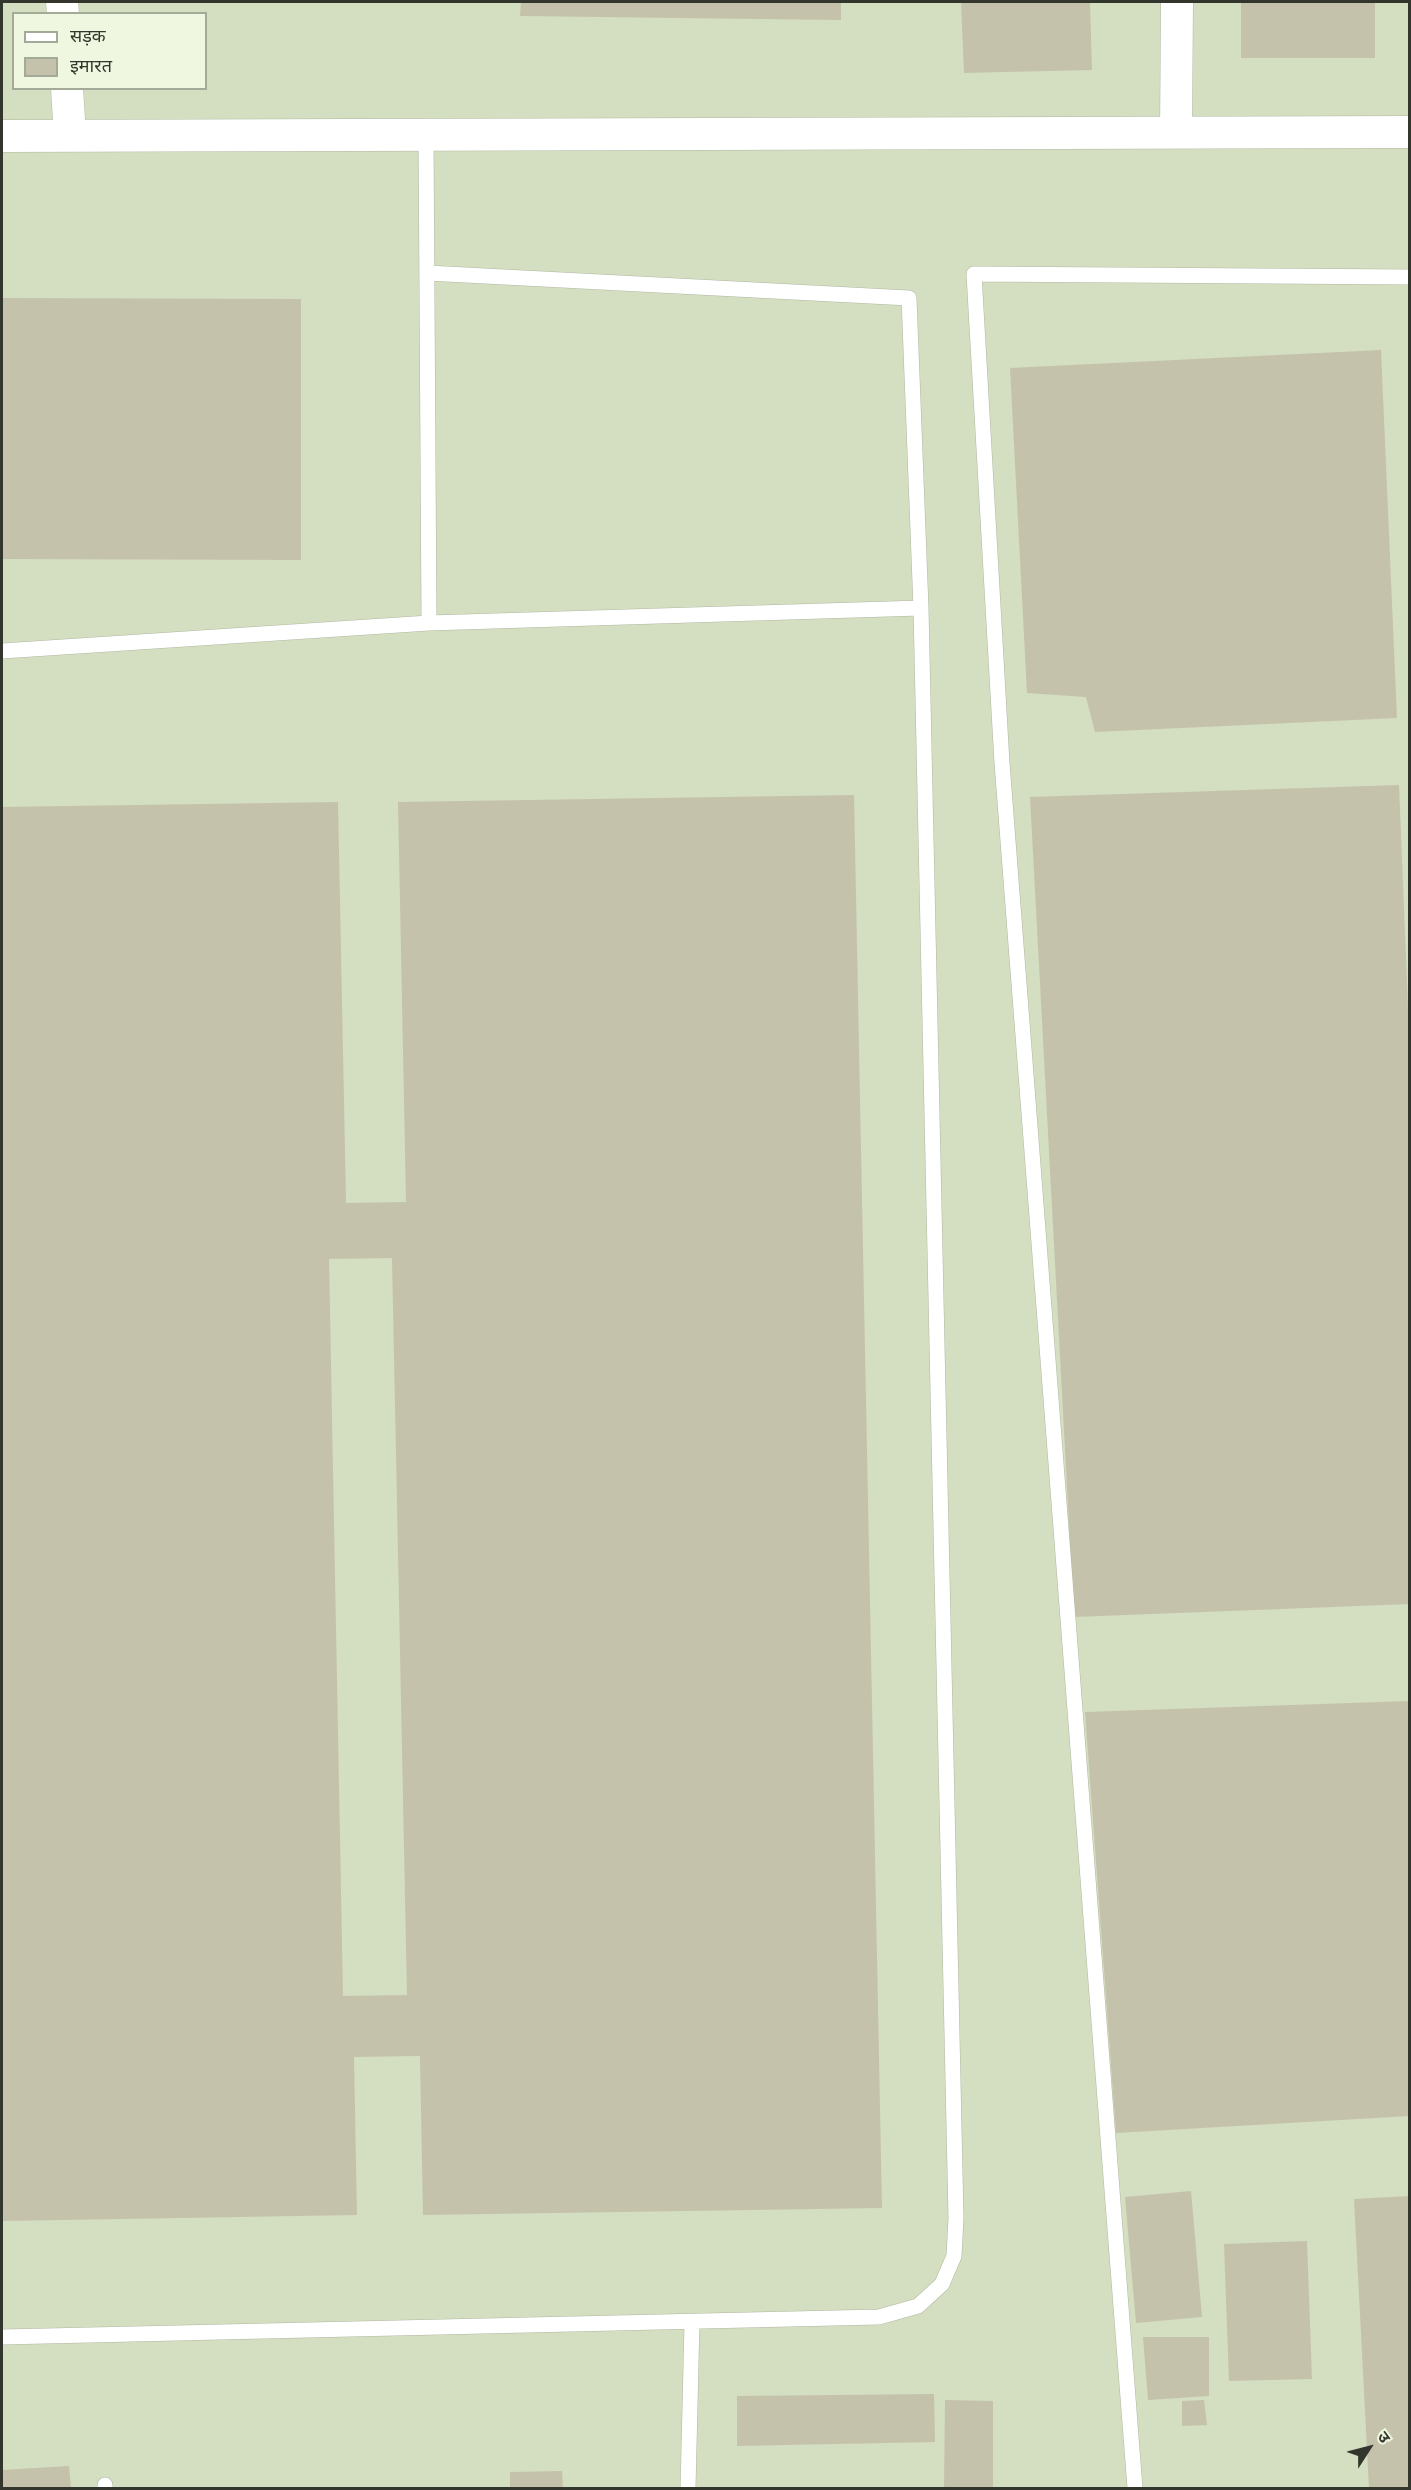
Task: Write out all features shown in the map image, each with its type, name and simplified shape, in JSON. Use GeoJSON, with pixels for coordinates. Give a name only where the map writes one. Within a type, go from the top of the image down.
{"type":"FeatureCollection","features":[{"type":"Feature","properties":{"kind":"street"},"geometry":{"type":"LineString","coordinates":[[1176,132],[1177,2]]}},
{"type":"Feature","properties":{"kind":"street"},"geometry":{"type":"LineString","coordinates":[[67,90],[70,136]]}},
{"type":"Feature","properties":{"kind":"street"},"geometry":{"type":"LineString","coordinates":[[2,136],[1410,132]]}},
{"type":"Feature","properties":{"kind":"lane"},"geometry":{"type":"LineString","coordinates":[[426,134],[429,623]]}},
{"type":"Feature","properties":{"kind":"lane"},"geometry":{"type":"LineString","coordinates":[[2,2337],[879,2317],[918,2306],[942,2284],[954,2256],[955,2194],[921,608],[909,298],[427,273]]}},
{"type":"Feature","properties":{"kind":"lane"},"geometry":{"type":"LineString","coordinates":[[1136,2488],[1002,763],[974,274],[1410,277]]}},
{"type":"Feature","properties":{"kind":"lane"},"geometry":{"type":"LineString","coordinates":[[2,651],[429,623],[921,608]]}},
{"type":"Feature","properties":{"kind":"lane"},"geometry":{"type":"LineString","coordinates":[[688,2488],[692,2323]]}},
{"type":"Feature","properties":{"kind":"shaded area"},"geometry":{"type":"Polygon","coordinates":[[[2,2],[1409,2],[1409,2488],[2,2488],[2,2]]]}},
{"type":"Feature","properties":{"kind":"building"},"geometry":{"type":"Polygon","coordinates":[[[521,2],[841,2],[841,20],[520,16],[521,2]]]}},
{"type":"Feature","properties":{"kind":"building"},"geometry":{"type":"Polygon","coordinates":[[[961,2],[1090,2],[1092,70],[964,73],[961,2]]]}},
{"type":"Feature","properties":{"kind":"building"},"geometry":{"type":"Polygon","coordinates":[[[1241,2],[1375,2],[1375,58],[1241,58],[1241,2]]]}},
{"type":"Feature","properties":{"kind":"building"},"geometry":{"type":"Polygon","coordinates":[[[2,298],[301,299],[301,560],[2,559],[2,298]]]}},
{"type":"Feature","properties":{"kind":"building"},"geometry":{"type":"Polygon","coordinates":[[[1381,350],[1397,718],[1095,732],[1086,697],[1027,693],[1010,368],[1381,350]]]}},
{"type":"Feature","properties":{"kind":"building"},"geometry":{"type":"Polygon","coordinates":[[[1399,785],[1410,1058],[1410,1604],[1074,1617],[1030,797],[1399,785]]]}},
{"type":"Feature","properties":{"kind":"building"},"geometry":{"type":"Polygon","coordinates":[[[854,795],[882,2208],[423,2215],[420,2056],[354,2057],[357,2215],[2,2221],[2,807],[338,802],[346,1203],[406,1202],[398,802],[854,795]],[[392,1258],[329,1259],[343,1996],[407,1995],[392,1258]]]}},
{"type":"Feature","properties":{"kind":"building"},"geometry":{"type":"Polygon","coordinates":[[[1410,1701],[1410,2116],[1116,2133],[1085,1712],[1410,1701]]]}},
{"type":"Feature","properties":{"kind":"building"},"geometry":{"type":"Polygon","coordinates":[[[1191,2191],[1202,2317],[1136,2323],[1125,2197],[1191,2191]]]}},
{"type":"Feature","properties":{"kind":"building"},"geometry":{"type":"Polygon","coordinates":[[[1410,2196],[1410,2488],[1369,2488],[1354,2199],[1410,2196]]]}},
{"type":"Feature","properties":{"kind":"building"},"geometry":{"type":"Polygon","coordinates":[[[1307,2241],[1312,2379],[1229,2381],[1224,2244],[1307,2241]]]}},
{"type":"Feature","properties":{"kind":"building"},"geometry":{"type":"Polygon","coordinates":[[[1143,2337],[1209,2337],[1209,2396],[1148,2400],[1143,2337]]]}},
{"type":"Feature","properties":{"kind":"building"},"geometry":{"type":"Polygon","coordinates":[[[934,2394],[935,2442],[737,2446],[737,2396],[934,2394]]]}},
{"type":"Feature","properties":{"kind":"building"},"geometry":{"type":"Polygon","coordinates":[[[945,2400],[993,2401],[993,2488],[944,2488],[945,2400]]]}},
{"type":"Feature","properties":{"kind":"building"},"geometry":{"type":"Polygon","coordinates":[[[1204,2400],[1207,2425],[1182,2426],[1182,2401],[1204,2400]]]}},
{"type":"Feature","properties":{"kind":"building"},"geometry":{"type":"Polygon","coordinates":[[[69,2466],[71,2488],[2,2488],[2,2470],[69,2466]]]}},
{"type":"Feature","properties":{"kind":"building"},"geometry":{"type":"Polygon","coordinates":[[[562,2471],[563,2488],[510,2488],[510,2472],[562,2471]]]}}]}
